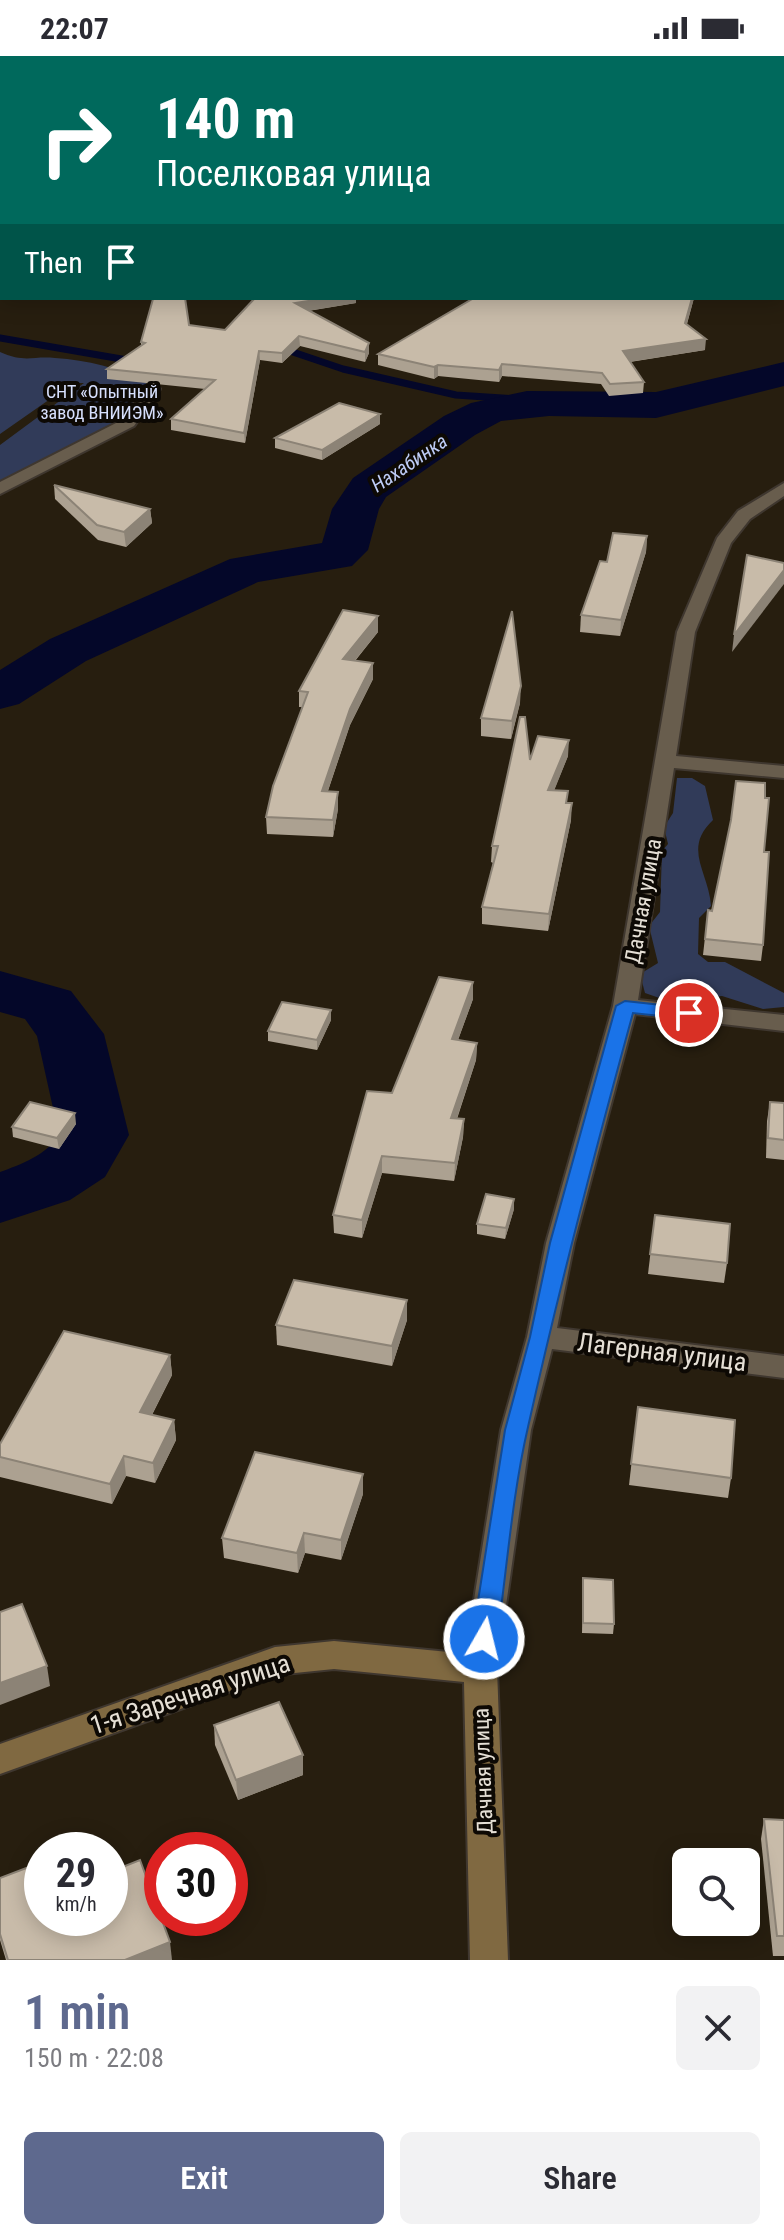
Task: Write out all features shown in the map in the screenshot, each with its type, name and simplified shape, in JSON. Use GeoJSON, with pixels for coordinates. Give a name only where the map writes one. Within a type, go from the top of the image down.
{"type":"FeatureCollection","features":[{"type":"Feature","properties":{"kind":"street"},"geometry":{"type":"LineString","coordinates":[[0,489],[128,423],[152,389]]}},
{"type":"Feature","properties":{"kind":"street","name":"Дачная улица"},"geometry":{"type":"LineString","coordinates":[[489,1960],[480,1669],[516,1430],[541,1337],[560,1243],[625,1006],[686,632],[723,542],[744,515],[784,488]]}},
{"type":"Feature","properties":{"kind":"street"},"geometry":{"type":"LineString","coordinates":[[667,761],[784,772]]}},
{"type":"Feature","properties":{"kind":"street"},"geometry":{"type":"LineString","coordinates":[[625,1006],[784,1023]]}},
{"type":"Feature","properties":{"kind":"street","name":"Лагерная улица"},"geometry":{"type":"LineString","coordinates":[[541,1337],[784,1367]]}},
{"type":"Feature","properties":{"kind":"street","name":"1-я Заречная улица"},"geometry":{"type":"LineString","coordinates":[[0,1759],[275,1661],[334,1655],[480,1669]]}},
{"type":"Feature","properties":{"kind":"green space","name":"СНТ «Опытный завод ВНИИЭМ»"},"geometry":{"type":"Polygon","coordinates":[[[0,352],[22,358],[91,363],[147,382],[123,419],[0,481],[0,445],[84,383],[73,383],[0,434],[0,352]]]}},
{"type":"Feature","properties":{"kind":"green space"},"geometry":{"type":"Polygon","coordinates":[[[677,778],[692,778],[705,786],[713,820],[699,841],[698,851],[711,906],[699,918],[698,954],[708,962],[725,962],[784,993],[784,1007],[763,1009],[722,996],[668,1001],[645,993],[640,974],[658,963],[649,926],[660,912],[662,851],[668,844],[664,827],[673,813],[677,778]]]}},
{"type":"Feature","properties":{"kind":"building"},"geometry":{"type":"Polygon","coordinates":[[[153,300],[185,300],[189,325],[225,330],[253,300],[315,300],[295,303],[369,343],[365,352],[299,336],[282,353],[259,351],[244,433],[171,419],[215,380],[107,369],[145,343],[141,342],[153,300]]]}},
{"type":"Feature","properties":{"kind":"building"},"geometry":{"type":"Polygon","coordinates":[[[471,300],[691,300],[685,323],[706,339],[623,351],[644,382],[610,384],[602,373],[502,364],[499,370],[434,367],[378,354],[471,300]]]}},
{"type":"Feature","properties":{"kind":"building"},"geometry":{"type":"Polygon","coordinates":[[[339,403],[380,414],[322,450],[275,438],[339,403]]]}},
{"type":"Feature","properties":{"kind":"building"},"geometry":{"type":"Polygon","coordinates":[[[54,485],[150,509],[124,532],[97,525],[54,485]]]}},
{"type":"Feature","properties":{"kind":"building"},"geometry":{"type":"Polygon","coordinates":[[[613,533],[647,536],[621,620],[581,615],[600,561],[607,562],[613,533]]]}},
{"type":"Feature","properties":{"kind":"building"},"geometry":{"type":"Polygon","coordinates":[[[747,555],[784,563],[784,570],[734,635],[747,555]]]}},
{"type":"Feature","properties":{"kind":"building"},"geometry":{"type":"Polygon","coordinates":[[[343,610],[378,616],[343,659],[373,663],[350,709],[322,791],[338,792],[333,820],[266,817],[273,786],[308,692],[299,691],[343,610]]]}},
{"type":"Feature","properties":{"kind":"building"},"geometry":{"type":"Polygon","coordinates":[[[512,611],[521,686],[512,721],[481,718],[512,611]]]}},
{"type":"Feature","properties":{"kind":"building"},"geometry":{"type":"Polygon","coordinates":[[[520,717],[525,717],[530,760],[538,736],[569,740],[548,790],[568,791],[566,803],[572,803],[549,914],[482,907],[498,846],[492,846],[520,717]]]}},
{"type":"Feature","properties":{"kind":"building"},"geometry":{"type":"Polygon","coordinates":[[[736,781],[765,783],[765,798],[769,798],[764,852],[769,852],[763,945],[705,939],[708,910],[712,911],[736,781]]]}},
{"type":"Feature","properties":{"kind":"building"},"geometry":{"type":"Polygon","coordinates":[[[439,977],[473,982],[452,1039],[477,1043],[451,1118],[464,1119],[455,1163],[382,1156],[362,1220],[333,1215],[367,1091],[392,1093],[439,977]]]}},
{"type":"Feature","properties":{"kind":"building"},"geometry":{"type":"Polygon","coordinates":[[[282,1002],[331,1010],[317,1040],[268,1031],[282,1002]]]}},
{"type":"Feature","properties":{"kind":"building"},"geometry":{"type":"Polygon","coordinates":[[[30,1102],[75,1113],[57,1138],[12,1127],[30,1102]]]}},
{"type":"Feature","properties":{"kind":"building"},"geometry":{"type":"Polygon","coordinates":[[[770,1102],[784,1103],[784,1140],[768,1138],[770,1102]]]}},
{"type":"Feature","properties":{"kind":"building"},"geometry":{"type":"Polygon","coordinates":[[[486,1194],[514,1199],[506,1228],[477,1224],[486,1194]]]}},
{"type":"Feature","properties":{"kind":"building"},"geometry":{"type":"Polygon","coordinates":[[[655,1215],[730,1224],[727,1263],[650,1254],[655,1215]]]}},
{"type":"Feature","properties":{"kind":"building"},"geometry":{"type":"Polygon","coordinates":[[[294,1280],[407,1300],[392,1346],[276,1325],[294,1280]]]}},
{"type":"Feature","properties":{"kind":"building"},"geometry":{"type":"Polygon","coordinates":[[[64,1331],[170,1355],[140,1412],[174,1420],[153,1463],[124,1456],[110,1484],[0,1457],[0,1444],[64,1331]]]}},
{"type":"Feature","properties":{"kind":"building"},"geometry":{"type":"Polygon","coordinates":[[[638,1407],[735,1420],[731,1478],[631,1464],[638,1407]]]}},
{"type":"Feature","properties":{"kind":"building"},"geometry":{"type":"Polygon","coordinates":[[[255,1452],[363,1474],[341,1540],[304,1533],[297,1553],[222,1538],[255,1452]]]}},
{"type":"Feature","properties":{"kind":"building"},"geometry":{"type":"Polygon","coordinates":[[[583,1578],[613,1580],[614,1624],[583,1623],[583,1578]]]}},
{"type":"Feature","properties":{"kind":"building"},"geometry":{"type":"Polygon","coordinates":[[[22,1604],[47,1666],[0,1683],[0,1612],[22,1604]]]}},
{"type":"Feature","properties":{"kind":"building"},"geometry":{"type":"Polygon","coordinates":[[[279,1702],[303,1755],[236,1780],[214,1725],[279,1702]]]}},
{"type":"Feature","properties":{"kind":"building"},"geometry":{"type":"Polygon","coordinates":[[[764,1819],[784,1820],[784,1936],[777,1936],[764,1819]]]}},
{"type":"Feature","properties":{"kind":"building"},"geometry":{"type":"Polygon","coordinates":[[[140,1860],[144,1871],[144,1936],[168,1936],[170,1942],[125,1960],[8,1960],[0,1934],[0,1878],[24,1869],[24,1936],[128,1936],[128,1865],[140,1860]]]}},
{"type":"Feature","properties":{"kind":"waterway"},"geometry":{"type":"LineString","coordinates":[[0,338],[133,361]]}},
{"type":"Feature","properties":{"kind":"waterway"},"geometry":{"type":"LineString","coordinates":[[281,348],[343,369],[456,395],[635,407]]}},
{"type":"Feature","properties":{"kind":"waterway","name":"Нахабинка"},"geometry":{"type":"LineString","coordinates":[[0,693],[68,650],[247,569],[335,556],[344,550],[355,509],[370,487],[486,412],[506,406],[549,403],[656,405],[784,374]]}},
{"type":"Feature","properties":{"kind":"waterway","name":"Нахабинка"},"geometry":{"type":"LineString","coordinates":[[0,991],[48,1005],[70,1034],[94,1135],[80,1160],[44,1183],[0,1198]]}},
{"type":"Feature","properties":{"kind":"route"},"geometry":{"type":"LineString","coordinates":[[484,1639],[516,1430],[541,1337],[560,1243],[625,1006],[689,1013]]}}]}
